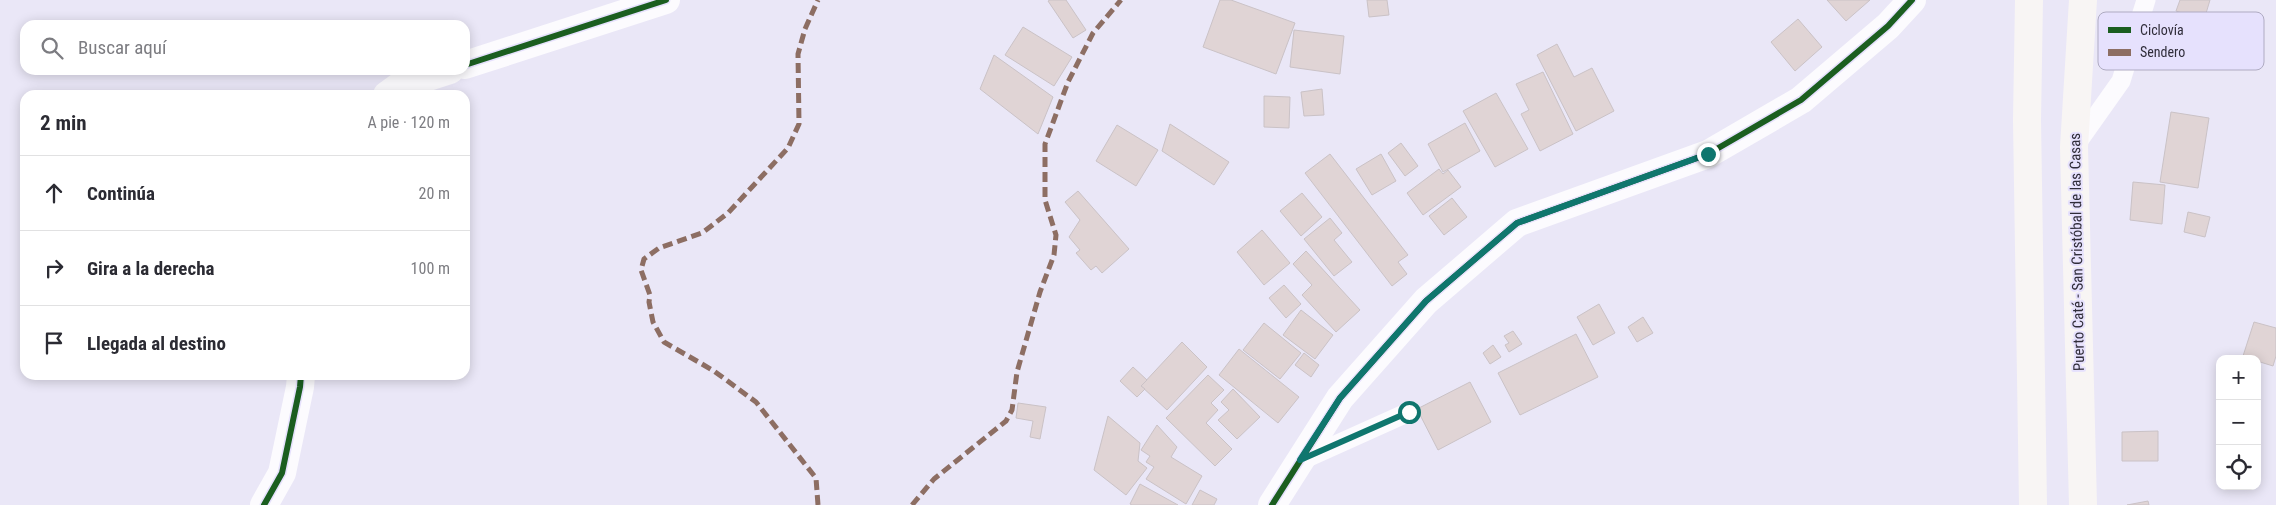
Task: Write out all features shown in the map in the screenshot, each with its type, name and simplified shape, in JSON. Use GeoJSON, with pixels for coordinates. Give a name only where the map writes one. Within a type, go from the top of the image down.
{"type":"FeatureCollection","features":[{"type":"Feature","properties":{"kind":"main road"},"geometry":{"type":"LineString","coordinates":[[2029,0],[2027,120],[2033,505]]}},
{"type":"Feature","properties":{"kind":"main road","name":"Puerto Caté - San Cristóbal de las Casas"},"geometry":{"type":"LineString","coordinates":[[2083,0],[2074,147],[2083,505]]}},
{"type":"Feature","properties":{"kind":"street"},"geometry":{"type":"LineString","coordinates":[[470,63],[666,0]]}},
{"type":"Feature","properties":{"kind":"street"},"geometry":{"type":"LineString","coordinates":[[1272,505],[1340,398],[1426,301],[1517,223],[1708,154],[1801,100],[1888,26],[1912,0]]}},
{"type":"Feature","properties":{"kind":"street"},"geometry":{"type":"LineString","coordinates":[[394,90],[435,75]]}},
{"type":"Feature","properties":{"kind":"street"},"geometry":{"type":"LineString","coordinates":[[264,505],[282,473],[301,380]]}},
{"type":"Feature","properties":{"kind":"lane"},"geometry":{"type":"LineString","coordinates":[[2142,12],[2146,0]]}},
{"type":"Feature","properties":{"kind":"lane"},"geometry":{"type":"LineString","coordinates":[[2074,147],[2121,81],[2124,70]]}},
{"type":"Feature","properties":{"kind":"lane"},"geometry":{"type":"LineString","coordinates":[[1300,460],[1409,412]]}},
{"type":"Feature","properties":{"kind":"building"},"geometry":{"type":"Polygon","coordinates":[[[1066,0],[1086,30],[1073,38],[1048,1],[1066,0]]]}},
{"type":"Feature","properties":{"kind":"building"},"geometry":{"type":"Polygon","coordinates":[[[1220,0],[1231,0],[1295,23],[1276,74],[1203,47],[1220,0]]]}},
{"type":"Feature","properties":{"kind":"building"},"geometry":{"type":"Polygon","coordinates":[[[1367,0],[1387,0],[1389,15],[1369,17],[1367,0]]]}},
{"type":"Feature","properties":{"kind":"building"},"geometry":{"type":"Polygon","coordinates":[[[1827,0],[1870,0],[1846,21],[1827,0]]]}},
{"type":"Feature","properties":{"kind":"building"},"geometry":{"type":"Polygon","coordinates":[[[2180,0],[2210,0],[2206,12],[2176,11],[2180,0]]]}},
{"type":"Feature","properties":{"kind":"building"},"geometry":{"type":"Polygon","coordinates":[[[1798,19],[1822,47],[1795,71],[1771,42],[1798,19]]]}},
{"type":"Feature","properties":{"kind":"building"},"geometry":{"type":"Polygon","coordinates":[[[1023,27],[1072,57],[1054,86],[1005,55],[1023,27]]]}},
{"type":"Feature","properties":{"kind":"building"},"geometry":{"type":"Polygon","coordinates":[[[1294,30],[1344,36],[1340,74],[1290,67],[1294,30]]]}},
{"type":"Feature","properties":{"kind":"building"},"geometry":{"type":"Polygon","coordinates":[[[1557,44],[1574,77],[1592,68],[1614,111],[1576,131],[1537,55],[1557,44]]]}},
{"type":"Feature","properties":{"kind":"building"},"geometry":{"type":"Polygon","coordinates":[[[994,55],[1053,97],[1038,134],[980,89],[994,55]]]}},
{"type":"Feature","properties":{"kind":"building"},"geometry":{"type":"Polygon","coordinates":[[[1543,72],[1573,134],[1540,151],[1521,114],[1529,110],[1516,84],[1543,72]]]}},
{"type":"Feature","properties":{"kind":"building"},"geometry":{"type":"Polygon","coordinates":[[[1322,89],[1324,115],[1304,116],[1301,92],[1322,89]]]}},
{"type":"Feature","properties":{"kind":"building"},"geometry":{"type":"Polygon","coordinates":[[[1496,93],[1528,149],[1495,167],[1463,111],[1496,93]]]}},
{"type":"Feature","properties":{"kind":"building"},"geometry":{"type":"Polygon","coordinates":[[[1264,96],[1290,97],[1289,128],[1264,127],[1264,96]]]}},
{"type":"Feature","properties":{"kind":"building"},"geometry":{"type":"Polygon","coordinates":[[[2171,112],[2209,118],[2198,188],[2160,182],[2171,112]]]}},
{"type":"Feature","properties":{"kind":"building"},"geometry":{"type":"Polygon","coordinates":[[[1465,123],[1480,151],[1443,172],[1428,144],[1465,123]]]}},
{"type":"Feature","properties":{"kind":"building"},"geometry":{"type":"Polygon","coordinates":[[[1170,124],[1229,162],[1214,185],[1162,151],[1170,124]]]}},
{"type":"Feature","properties":{"kind":"building"},"geometry":{"type":"Polygon","coordinates":[[[1117,125],[1158,150],[1136,186],[1096,161],[1117,125]]]}},
{"type":"Feature","properties":{"kind":"building"},"geometry":{"type":"Polygon","coordinates":[[[1401,143],[1418,166],[1405,176],[1388,153],[1401,143]]]}},
{"type":"Feature","properties":{"kind":"building"},"geometry":{"type":"Polygon","coordinates":[[[1330,154],[1408,255],[1398,262],[1407,274],[1392,286],[1305,173],[1330,154]]]}},
{"type":"Feature","properties":{"kind":"building"},"geometry":{"type":"Polygon","coordinates":[[[1381,154],[1396,181],[1372,195],[1356,169],[1381,154]]]}},
{"type":"Feature","properties":{"kind":"building"},"geometry":{"type":"Polygon","coordinates":[[[1439,169],[1443,174],[1448,170],[1461,187],[1423,215],[1407,193],[1439,169]]]}},
{"type":"Feature","properties":{"kind":"building"},"geometry":{"type":"Polygon","coordinates":[[[2133,182],[2165,185],[2162,224],[2130,220],[2133,182]]]}},
{"type":"Feature","properties":{"kind":"building"},"geometry":{"type":"Polygon","coordinates":[[[1078,191],[1129,249],[1102,273],[1096,266],[1091,270],[1076,253],[1080,250],[1069,237],[1080,220],[1065,202],[1078,191]]]}},
{"type":"Feature","properties":{"kind":"building"},"geometry":{"type":"Polygon","coordinates":[[[1302,193],[1322,217],[1301,236],[1280,211],[1302,193]]]}},
{"type":"Feature","properties":{"kind":"building"},"geometry":{"type":"Polygon","coordinates":[[[1452,198],[1467,217],[1444,235],[1429,216],[1452,198]]]}},
{"type":"Feature","properties":{"kind":"building"},"geometry":{"type":"Polygon","coordinates":[[[2188,212],[2210,217],[2205,237],[2184,232],[2188,212]]]}},
{"type":"Feature","properties":{"kind":"building"},"geometry":{"type":"Polygon","coordinates":[[[1330,218],[1342,233],[1334,240],[1352,262],[1334,276],[1304,239],[1330,218]]]}},
{"type":"Feature","properties":{"kind":"building"},"geometry":{"type":"Polygon","coordinates":[[[1262,230],[1290,263],[1264,285],[1237,252],[1262,230]]]}},
{"type":"Feature","properties":{"kind":"building"},"geometry":{"type":"Polygon","coordinates":[[[1306,251],[1360,310],[1336,332],[1302,295],[1312,285],[1293,264],[1306,251]]]}},
{"type":"Feature","properties":{"kind":"building"},"geometry":{"type":"Polygon","coordinates":[[[1284,285],[1301,304],[1286,318],[1269,298],[1284,285]]]}},
{"type":"Feature","properties":{"kind":"building"},"geometry":{"type":"Polygon","coordinates":[[[1599,304],[1615,333],[1593,345],[1577,317],[1599,304]]]}},
{"type":"Feature","properties":{"kind":"building"},"geometry":{"type":"Polygon","coordinates":[[[1301,310],[1333,335],[1315,359],[1283,335],[1301,310]]]}},
{"type":"Feature","properties":{"kind":"building"},"geometry":{"type":"Polygon","coordinates":[[[1643,317],[1653,333],[1637,342],[1628,327],[1643,317]]]}},
{"type":"Feature","properties":{"kind":"building"},"geometry":{"type":"Polygon","coordinates":[[[2254,322],[2276,328],[2276,356],[2273,366],[2261,362],[2261,355],[2243,355],[2254,322]]]}},
{"type":"Feature","properties":{"kind":"building"},"geometry":{"type":"Polygon","coordinates":[[[1264,323],[1301,353],[1280,379],[1243,350],[1264,323]]]}},
{"type":"Feature","properties":{"kind":"building"},"geometry":{"type":"Polygon","coordinates":[[[1513,331],[1522,344],[1509,352],[1505,345],[1509,343],[1504,336],[1513,331]]]}},
{"type":"Feature","properties":{"kind":"building"},"geometry":{"type":"Polygon","coordinates":[[[1576,334],[1598,377],[1520,415],[1498,373],[1576,334]]]}},
{"type":"Feature","properties":{"kind":"building"},"geometry":{"type":"Polygon","coordinates":[[[1182,342],[1207,367],[1167,410],[1141,386],[1182,342]]]}},
{"type":"Feature","properties":{"kind":"building"},"geometry":{"type":"Polygon","coordinates":[[[1493,345],[1501,357],[1490,364],[1483,353],[1493,345]]]}},
{"type":"Feature","properties":{"kind":"building"},"geometry":{"type":"Polygon","coordinates":[[[1239,349],[1299,397],[1278,423],[1219,375],[1239,349]]]}},
{"type":"Feature","properties":{"kind":"building"},"geometry":{"type":"Polygon","coordinates":[[[1304,353],[1319,365],[1311,377],[1295,365],[1304,353]]]}},
{"type":"Feature","properties":{"kind":"building"},"geometry":{"type":"Polygon","coordinates":[[[1133,367],[1147,380],[1141,386],[1145,389],[1137,397],[1120,381],[1133,367]]]}},
{"type":"Feature","properties":{"kind":"building"},"geometry":{"type":"Polygon","coordinates":[[[1208,375],[1224,390],[1211,403],[1218,410],[1206,423],[1232,449],[1215,466],[1166,418],[1208,375]]]}},
{"type":"Feature","properties":{"kind":"building"},"geometry":{"type":"Polygon","coordinates":[[[1470,382],[1491,422],[1438,450],[1417,409],[1470,382]]]}},
{"type":"Feature","properties":{"kind":"building"},"geometry":{"type":"Polygon","coordinates":[[[1233,389],[1260,417],[1237,439],[1218,420],[1229,410],[1221,402],[1233,389]]]}},
{"type":"Feature","properties":{"kind":"building"},"geometry":{"type":"Polygon","coordinates":[[[1018,403],[1046,407],[1040,439],[1030,437],[1033,421],[1016,418],[1018,403]]]}},
{"type":"Feature","properties":{"kind":"building"},"geometry":{"type":"Polygon","coordinates":[[[1108,416],[1140,443],[1138,461],[1147,468],[1126,495],[1094,470],[1108,416]]]}},
{"type":"Feature","properties":{"kind":"building"},"geometry":{"type":"Polygon","coordinates":[[[1157,425],[1177,447],[1171,457],[1202,476],[1186,504],[1146,479],[1154,467],[1146,462],[1150,456],[1141,450],[1157,425]]]}},
{"type":"Feature","properties":{"kind":"building"},"geometry":{"type":"Polygon","coordinates":[[[2158,431],[2158,461],[2122,461],[2122,432],[2158,431]]]}},
{"type":"Feature","properties":{"kind":"building"},"geometry":{"type":"Polygon","coordinates":[[[1140,484],[1178,505],[1130,504],[1140,484]]]}},
{"type":"Feature","properties":{"kind":"building"},"geometry":{"type":"Polygon","coordinates":[[[1200,490],[1217,499],[1214,505],[1192,505],[1200,490]]]}},
{"type":"Feature","properties":{"kind":"building"},"geometry":{"type":"Polygon","coordinates":[[[2148,501],[2149,505],[2127,505],[2148,501]]]}},
{"type":"Feature","properties":{"kind":"marked path"},"geometry":{"type":"LineString","coordinates":[[818,0],[805,29],[798,54],[799,124],[788,148],[728,213],[702,233],[659,248],[644,259],[641,270],[650,295],[649,302],[653,322],[664,342],[714,371],[756,402],[816,478],[818,505]]}},
{"type":"Feature","properties":{"kind":"marked path"},"geometry":{"type":"LineString","coordinates":[[912,505],[934,479],[1006,421],[1012,410],[1017,372],[1040,292],[1054,255],[1056,235],[1045,200],[1045,144],[1068,82],[1093,33],[1121,0]]}},
{"type":"Feature","properties":{"kind":"cycle path"},"geometry":{"type":"LineString","coordinates":[[470,63],[666,0]]}},
{"type":"Feature","properties":{"kind":"cycle path"},"geometry":{"type":"LineString","coordinates":[[1272,505],[1340,398],[1426,301],[1517,223],[1708,154],[1801,100],[1888,26],[1912,0]]}},
{"type":"Feature","properties":{"kind":"cycle path"},"geometry":{"type":"LineString","coordinates":[[264,505],[282,473],[301,380]]}},
{"type":"Feature","properties":{"kind":"route"},"geometry":{"type":"LineString","coordinates":[[1409,412],[1300,460],[1340,398],[1426,301],[1517,223],[1708,154]]}}]}
